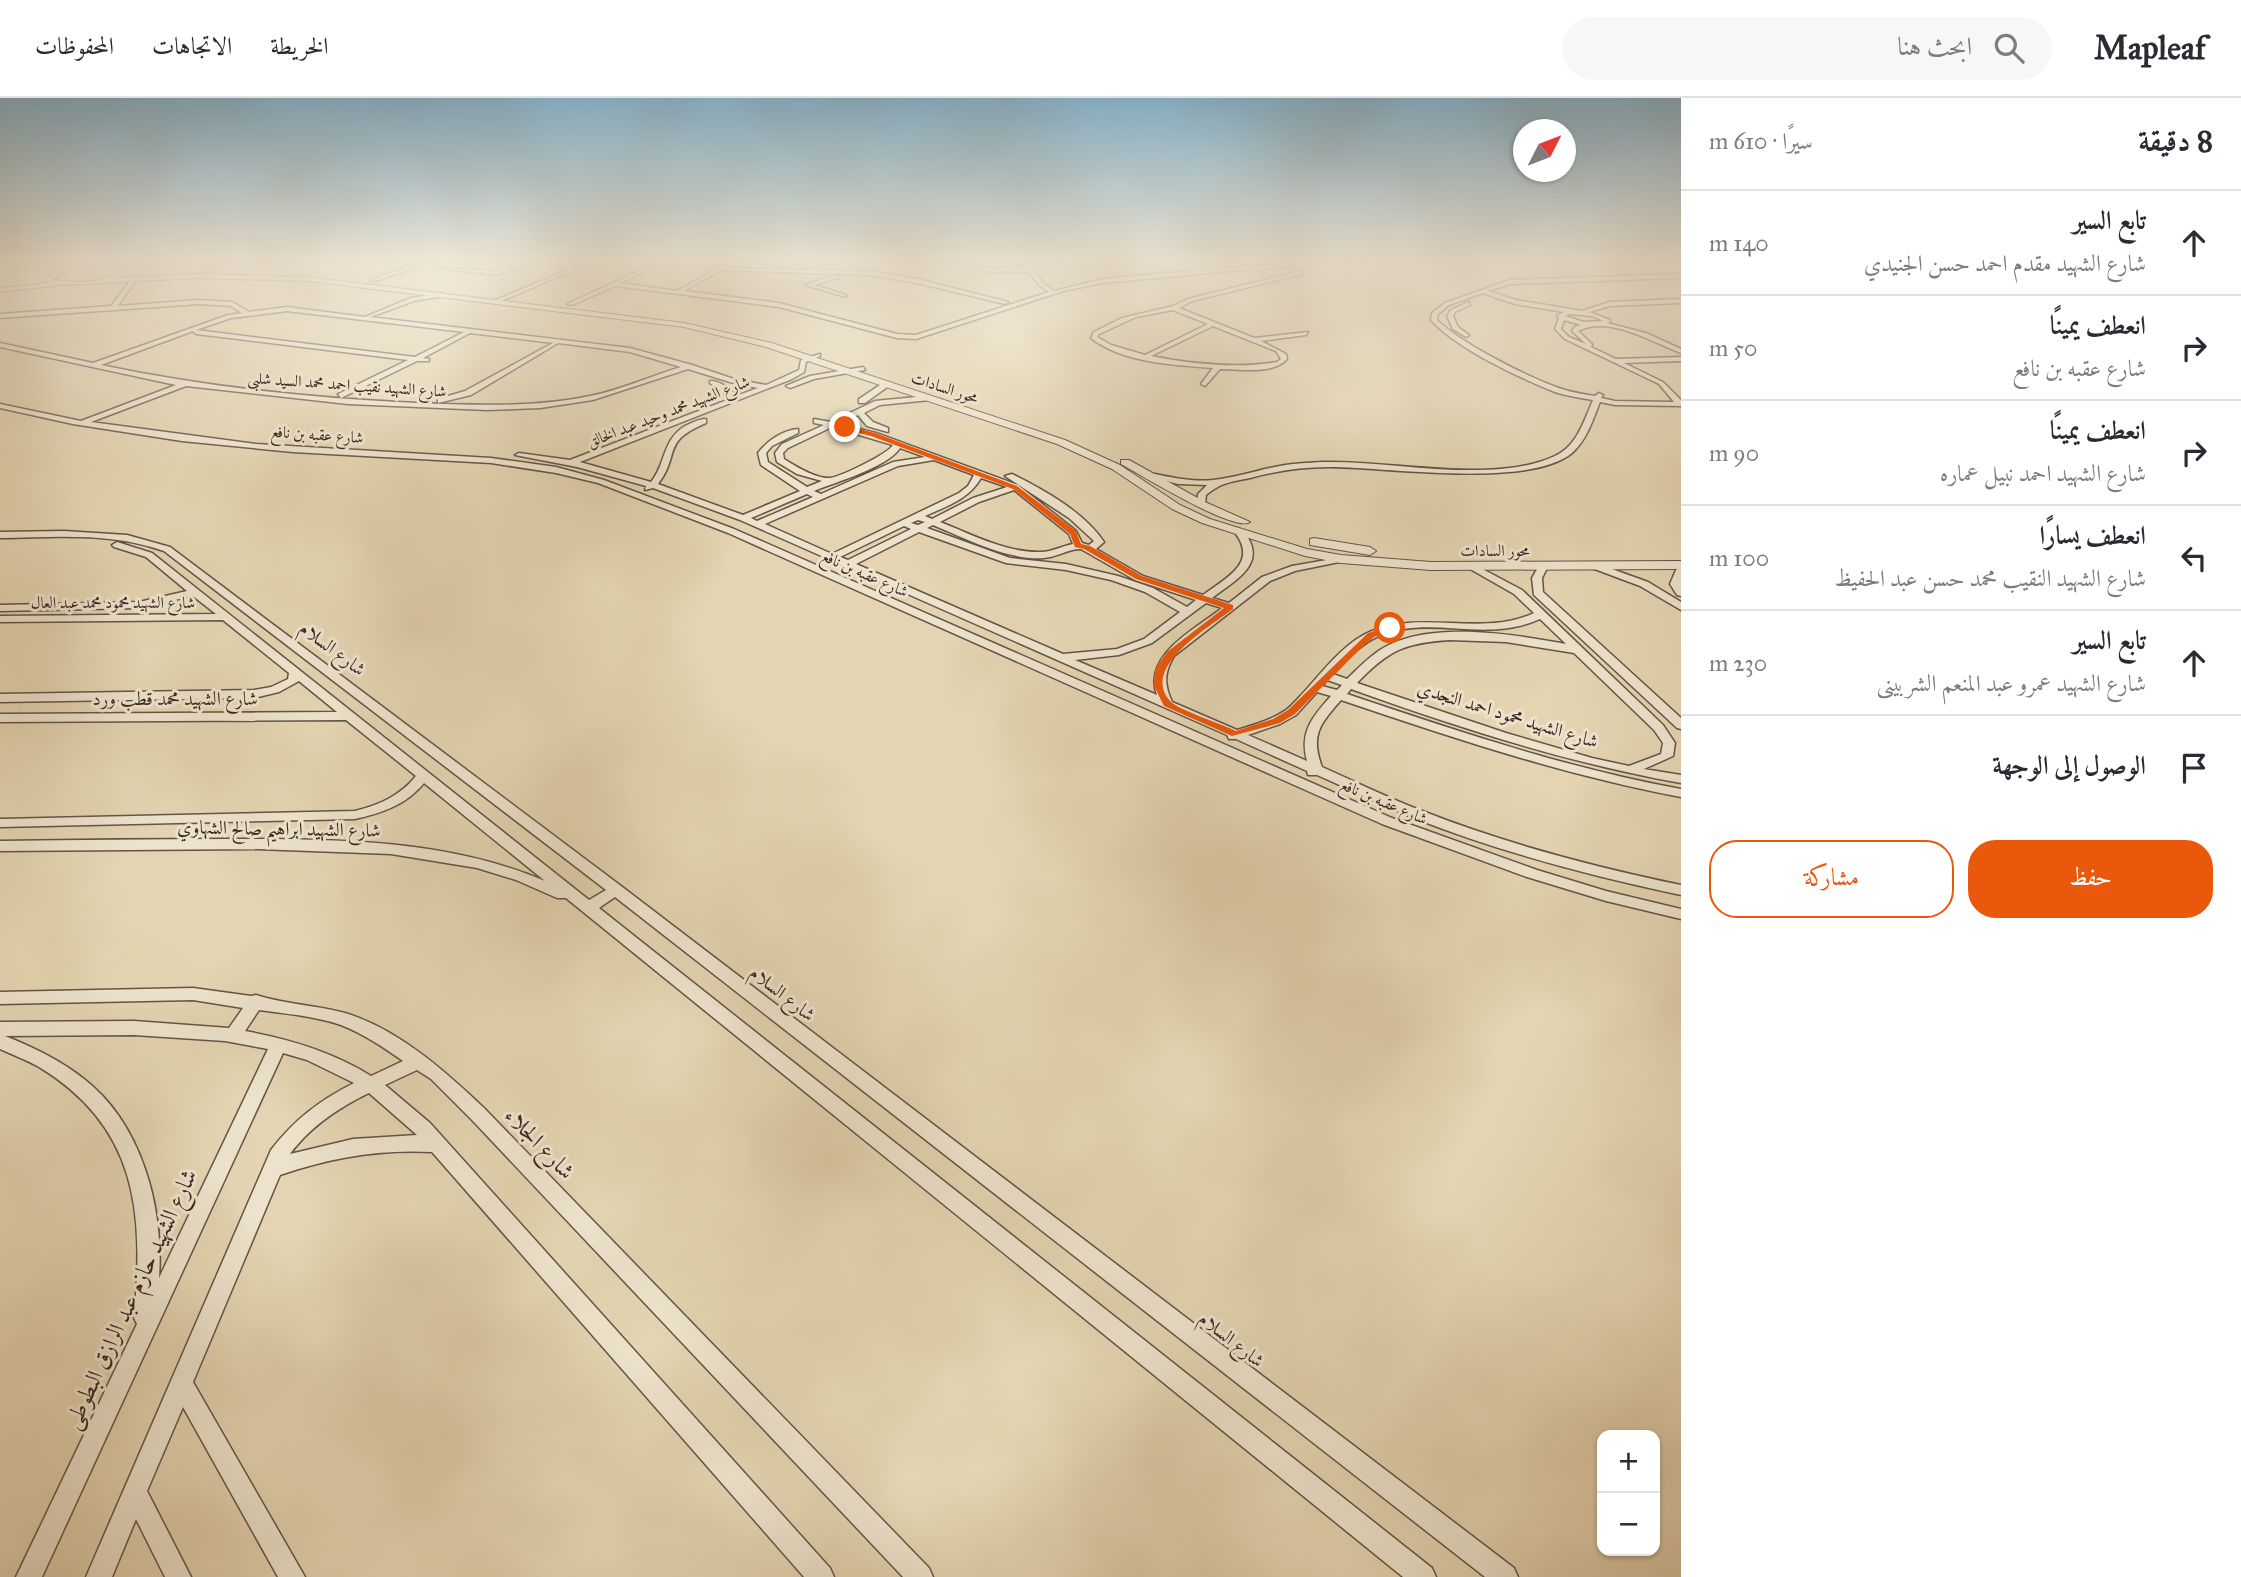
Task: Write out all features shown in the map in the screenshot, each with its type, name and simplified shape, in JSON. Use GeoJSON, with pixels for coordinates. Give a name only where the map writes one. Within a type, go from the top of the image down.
{"type":"FeatureCollection","features":[{"type":"Feature","properties":{"kind":"street"},"geometry":{"type":"LineString","coordinates":[[104,363],[206,328]]}},
{"type":"Feature","properties":{"kind":"street"},"geometry":{"type":"LineString","coordinates":[[104,363],[207,328]]}},
{"type":"Feature","properties":{"kind":"street"},"geometry":{"type":"LineString","coordinates":[[425,328],[583,348],[682,366],[720,386],[735,399]]}},
{"type":"Feature","properties":{"kind":"street"},"geometry":{"type":"LineString","coordinates":[[456,328],[612,347],[733,382],[768,387]]}},
{"type":"Feature","properties":{"kind":"street","name":"محور السادات"},"geometry":{"type":"LineString","coordinates":[[698,328],[736,336],[807,358],[1032,432],[1089,454],[1115,467],[1176,507],[1241,534],[1340,559],[1470,566],[1681,568]]}},
{"type":"Feature","properties":{"kind":"street","name":"محور السادات"},"geometry":{"type":"LineString","coordinates":[[719,328],[863,369],[1091,444],[1232,519],[1284,535]]}},
{"type":"Feature","properties":{"kind":"street"},"geometry":{"type":"LineString","coordinates":[[868,328],[906,337],[924,335],[945,328]]}},
{"type":"Feature","properties":{"kind":"street"},"geometry":{"type":"LineString","coordinates":[[889,334],[924,328]]}},
{"type":"Feature","properties":{"kind":"street"},"geometry":{"type":"LineString","coordinates":[[1108,328],[1096,333],[1094,338],[1101,344],[1148,355],[1218,367],[1269,366],[1284,359],[1284,355],[1278,350],[1220,328]]}},
{"type":"Feature","properties":{"kind":"street"},"geometry":{"type":"LineString","coordinates":[[1148,355],[1205,328]]}},
{"type":"Feature","properties":{"kind":"street"},"geometry":{"type":"LineString","coordinates":[[1148,355],[1225,364],[1251,364],[1267,359],[1269,355],[1266,351],[1217,328]]}},
{"type":"Feature","properties":{"kind":"street"},"geometry":{"type":"LineString","coordinates":[[1441,328],[1516,371],[1560,391],[1598,398],[1679,401]]}},
{"type":"Feature","properties":{"kind":"street"},"geometry":{"type":"LineString","coordinates":[[1455,328],[1530,370],[1598,398]]}},
{"type":"Feature","properties":{"kind":"street"},"geometry":{"type":"LineString","coordinates":[[1558,328],[1561,334],[1611,361],[1635,366],[1672,382]]}},
{"type":"Feature","properties":{"kind":"street"},"geometry":{"type":"LineString","coordinates":[[1577,328],[1578,336],[1661,383],[1679,401]]}},
{"type":"Feature","properties":{"kind":"street"},"geometry":{"type":"LineString","coordinates":[[1627,328],[1681,351]]}},
{"type":"Feature","properties":{"kind":"street"},"geometry":{"type":"LineString","coordinates":[[1629,328],[1681,345]]}},
{"type":"Feature","properties":{"kind":"street"},"geometry":{"type":"LineString","coordinates":[[196,332],[427,360]]}},
{"type":"Feature","properties":{"kind":"street"},"geometry":{"type":"LineString","coordinates":[[1247,342],[1306,333]]}},
{"type":"Feature","properties":{"kind":"street"},"geometry":{"type":"LineString","coordinates":[[341,396],[467,334]]}},
{"type":"Feature","properties":{"kind":"street"},"geometry":{"type":"LineString","coordinates":[[354,397],[477,335]]}},
{"type":"Feature","properties":{"kind":"street"},"geometry":{"type":"LineString","coordinates":[[185,336],[407,363]]}},
{"type":"Feature","properties":{"kind":"street","name":"شارع الشهيد نقيب احمد محمد السيد شلبى"},"geometry":{"type":"LineString","coordinates":[[0,343],[184,380],[348,402],[523,407],[601,397],[682,366]]}},
{"type":"Feature","properties":{"kind":"street"},"geometry":{"type":"LineString","coordinates":[[441,401],[468,393],[555,344]]}},
{"type":"Feature","properties":{"kind":"street"},"geometry":{"type":"LineString","coordinates":[[469,401],[553,353],[583,348]]}},
{"type":"Feature","properties":{"kind":"street","name":"شارع الشهيد محمد وحيد عبد الخالق"},"geometry":{"type":"LineString","coordinates":[[557,470],[797,375],[803,369],[802,362],[818,355]]}},
{"type":"Feature","properties":{"kind":"street"},"geometry":{"type":"LineString","coordinates":[[1623,363],[1681,359]]}},
{"type":"Feature","properties":{"kind":"street","name":"شارع الشهيد نقيب احمد محمد السيد شلبى"},"geometry":{"type":"LineString","coordinates":[[104,363],[173,382]]}},
{"type":"Feature","properties":{"kind":"street"},"geometry":{"type":"LineString","coordinates":[[1635,366],[1681,364]]}},
{"type":"Feature","properties":{"kind":"street","name":"شارع الشهيد نقيب احمد محمد السيد شلبى"},"geometry":{"type":"LineString","coordinates":[[184,380],[354,397],[524,402],[572,397],[682,366]]}},
{"type":"Feature","properties":{"kind":"street"},"geometry":{"type":"LineString","coordinates":[[1205,384],[1218,367]]}},
{"type":"Feature","properties":{"kind":"street","name":"شارع الشهيد محمد وحيد عبد الخالق"},"geometry":{"type":"LineString","coordinates":[[655,484],[671,444],[686,429],[806,379],[863,369]]}},
{"type":"Feature","properties":{"kind":"street"},"geometry":{"type":"LineString","coordinates":[[81,419],[184,380]]}},
{"type":"Feature","properties":{"kind":"street"},"geometry":{"type":"LineString","coordinates":[[95,418],[184,380]]}},
{"type":"Feature","properties":{"kind":"street"},"geometry":{"type":"LineString","coordinates":[[821,496],[807,491],[764,463],[762,453],[769,444],[876,394],[886,385]]}},
{"type":"Feature","properties":{"kind":"street","name":"شارع عقبه بن نافع"},"geometry":{"type":"LineString","coordinates":[[0,397],[81,419],[95,418],[204,433],[308,443],[495,452],[572,462],[655,484],[758,524],[1419,815],[1527,852],[1681,890]]}},
{"type":"Feature","properties":{"kind":"street"},"geometry":{"type":"LineString","coordinates":[[831,481],[787,467],[780,460],[779,453],[785,446],[858,411],[886,401],[927,398]]}},
{"type":"Feature","properties":{"kind":"street"},"geometry":{"type":"LineString","coordinates":[[1155,477],[1216,482],[1296,466],[1329,465],[1468,472],[1524,467],[1546,462],[1569,451],[1579,438],[1598,398]]}},
{"type":"Feature","properties":{"kind":"street","name":"شارع عقبه بن نافع"},"geometry":{"type":"LineString","coordinates":[[0,406],[39,415],[81,419],[218,442],[293,450],[481,460],[557,470],[637,493],[744,537],[1303,784],[1471,854],[1564,884],[1681,914]]}},
{"type":"Feature","properties":{"kind":"street"},"geometry":{"type":"LineString","coordinates":[[39,415],[55,410]]}},
{"type":"Feature","properties":{"kind":"street"},"geometry":{"type":"LineString","coordinates":[[858,411],[870,424],[883,430],[1028,485],[1094,534],[1098,542],[1090,549]]}},
{"type":"Feature","properties":{"kind":"street"},"geometry":{"type":"LineString","coordinates":[[817,421],[860,430],[1015,487],[1073,533],[1078,545]]}},
{"type":"Feature","properties":{"kind":"street"},"geometry":{"type":"LineString","coordinates":[[743,518],[882,459],[898,444]]}},
{"type":"Feature","properties":{"kind":"street"},"geometry":{"type":"LineString","coordinates":[[758,524],[895,464],[934,457]]}},
{"type":"Feature","properties":{"kind":"street"},"geometry":{"type":"LineString","coordinates":[[833,557],[971,488],[979,474]]}},
{"type":"Feature","properties":{"kind":"street"},"geometry":{"type":"LineString","coordinates":[[1201,504],[1202,494],[1216,482]]}},
{"type":"Feature","properties":{"kind":"street"},"geometry":{"type":"LineString","coordinates":[[637,493],[655,484]]}},
{"type":"Feature","properties":{"kind":"street"},"geometry":{"type":"LineString","coordinates":[[848,564],[985,496],[1015,487]]}},
{"type":"Feature","properties":{"kind":"street"},"geometry":{"type":"LineString","coordinates":[[917,516],[1006,550],[1114,578],[1149,590],[1187,611]]}},
{"type":"Feature","properties":{"kind":"street"},"geometry":{"type":"LineString","coordinates":[[903,523],[994,558],[1025,564],[1048,560],[1078,545],[1090,549],[1139,578],[1230,607]]}},
{"type":"Feature","properties":{"kind":"street","name":"شارع السلام"},"geometry":{"type":"LineString","coordinates":[[0,535],[106,534],[140,540],[167,549],[616,890],[1505,1577]]}},
{"type":"Feature","properties":{"kind":"street"},"geometry":{"type":"LineString","coordinates":[[1061,657],[1091,657],[1135,647],[1148,641],[1241,571],[1250,557],[1247,542],[1241,534]]}},
{"type":"Feature","properties":{"kind":"street","name":"محور السادات"},"geometry":{"type":"LineString","coordinates":[[1307,540],[1366,551],[1414,555],[1667,554]]}},
{"type":"Feature","properties":{"kind":"street"},"geometry":{"type":"LineString","coordinates":[[0,543],[95,542],[125,545],[149,555],[1423,1577]]}},
{"type":"Feature","properties":{"kind":"street"},"geometry":{"type":"LineString","coordinates":[[1167,704],[1159,686],[1160,669],[1170,654],[1266,579],[1292,569],[1340,559]]}},
{"type":"Feature","properties":{"kind":"street"},"geometry":{"type":"LineString","coordinates":[[1470,566],[1518,592],[1659,727],[1669,743],[1667,756],[1631,769]]}},
{"type":"Feature","properties":{"kind":"street"},"geometry":{"type":"LineString","coordinates":[[1544,566],[1537,579],[1538,593],[1681,725]]}},
{"type":"Feature","properties":{"kind":"street"},"geometry":{"type":"LineString","coordinates":[[1595,566],[1652,587],[1681,607]]}},
{"type":"Feature","properties":{"kind":"street"},"geometry":{"type":"LineString","coordinates":[[1681,568],[1675,584],[1681,593]]}},
{"type":"Feature","properties":{"kind":"street","name":"شارع الشهيد محمود محمد عبد العال"},"geometry":{"type":"LineString","coordinates":[[0,608],[139,605],[195,592]]}},
{"type":"Feature","properties":{"kind":"street"},"geometry":{"type":"LineString","coordinates":[[1220,747],[1236,734],[1267,725],[1292,712],[1371,635],[1390,628],[1414,625],[1501,628],[1531,620],[1541,614]]}},
{"type":"Feature","properties":{"kind":"street","name":"شارع الشهيد محمود محمد عبد العال"},"geometry":{"type":"LineString","coordinates":[[0,619],[227,617]]}},
{"type":"Feature","properties":{"kind":"street"},"geometry":{"type":"LineString","coordinates":[[1560,632],[1580,633]]}},
{"type":"Feature","properties":{"kind":"street"},"geometry":{"type":"LineString","coordinates":[[1303,784],[1316,769],[1309,752],[1309,736],[1315,722],[1384,652],[1423,638],[1508,639],[1578,650]]}},
{"type":"Feature","properties":{"kind":"street","name":"شارع الشهيد محمد قطب ورد"},"geometry":{"type":"LineString","coordinates":[[0,698],[254,694],[277,690],[287,685],[294,680],[295,672]]}},
{"type":"Feature","properties":{"kind":"street","name":"شارع الشهيد محمود احمد النجدي"},"geometry":{"type":"LineString","coordinates":[[1327,676],[1531,744],[1681,779]]}},
{"type":"Feature","properties":{"kind":"street","name":"شارع الشهيد محمود احمد النجدي"},"geometry":{"type":"LineString","coordinates":[[1315,687],[1523,757],[1584,774],[1681,793]]}},
{"type":"Feature","properties":{"kind":"street","name":"شارع الشهيد محمد قطب ورد"},"geometry":{"type":"LineString","coordinates":[[0,718],[351,716]]}},
{"type":"Feature","properties":{"kind":"street","name":"شارع الشهيد ابراهيم صالح الشهاوي"},"geometry":{"type":"LineString","coordinates":[[0,824],[355,815],[399,800],[410,792],[424,775]]}},
{"type":"Feature","properties":{"kind":"street","name":"شارع الشهيد ابراهيم صالح الشهاوي"},"geometry":{"type":"LineString","coordinates":[[3,847],[287,844],[396,849],[497,869],[545,885],[589,907]]}},
{"type":"Feature","properties":{"kind":"street"},"geometry":{"type":"LineString","coordinates":[[589,907],[616,890]]}},
{"type":"Feature","properties":{"kind":"street","name":"شارع الجلاء"},"geometry":{"type":"LineString","coordinates":[[0,998],[193,994],[256,1001],[345,1020],[378,1035],[437,1074],[478,1114],[920,1577]]}},
{"type":"Feature","properties":{"kind":"street"},"geometry":{"type":"LineString","coordinates":[[233,1036],[256,1001]]}},
{"type":"Feature","properties":{"kind":"street"},"geometry":{"type":"LineString","coordinates":[[0,1030],[167,1029],[233,1036],[279,1044],[327,1061],[372,1085],[399,1105],[436,1144],[821,1577]]}},
{"type":"Feature","properties":{"kind":"street"},"geometry":{"type":"LineString","coordinates":[[0,1041],[52,1064],[77,1082],[100,1104],[118,1129],[131,1155],[145,1205],[150,1251],[143,1333]]}},
{"type":"Feature","properties":{"kind":"street","name":"شارع الشهيد حازم عبد الرازق البطوطى"},"geometry":{"type":"LineString","coordinates":[[29,1577],[279,1044]]}},
{"type":"Feature","properties":{"kind":"street"},"geometry":{"type":"LineString","coordinates":[[99,1577],[272,1169],[286,1142],[310,1116],[340,1097],[372,1085],[419,1061]]}},
{"type":"Feature","properties":{"kind":"street"},"geometry":{"type":"LineString","coordinates":[[272,1169],[329,1150],[357,1145],[398,1142],[436,1144]]}},
{"type":"Feature","properties":{"kind":"street"},"geometry":{"type":"LineString","coordinates":[[181,1382],[292,1577]]}},
{"type":"Feature","properties":{"kind":"street"},"geometry":{"type":"LineString","coordinates":[[135,1492],[178,1577]]}},
{"type":"Feature","properties":{"kind":"route"},"geometry":{"type":"LineString","coordinates":[[845,427],[860,430],[1015,487],[1073,533],[1078,545],[1087,547],[1112,564],[1139,578],[1230,607],[1170,654],[1160,669],[1159,686],[1167,704],[1236,734],[1257,729],[1292,712],[1359,645],[1371,635],[1390,628]]}}]}
